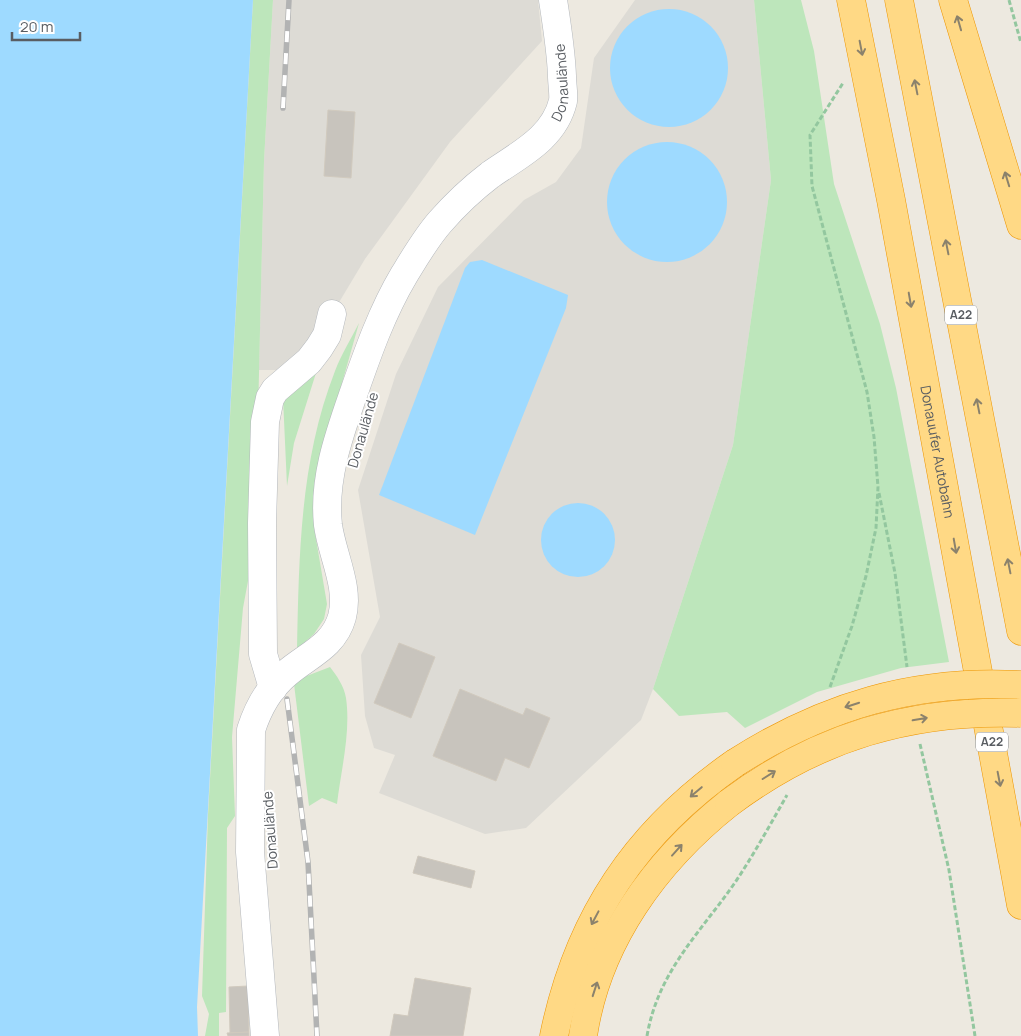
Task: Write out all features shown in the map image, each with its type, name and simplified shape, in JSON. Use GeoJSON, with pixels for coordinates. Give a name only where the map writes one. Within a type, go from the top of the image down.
{"type":"FeatureCollection","features":[{"type":"Feature","properties":{"kind":"highway","name":"Donauufer Autobahn"},"geometry":{"type":"LineString","coordinates":[[852,0],[892,200],[1021,904]]}},
{"type":"Feature","properties":{"kind":"highway","name":"A22"},"geometry":{"type":"LineString","coordinates":[[899,0],[1021,631]]}},
{"type":"Feature","properties":{"kind":"highway"},"geometry":{"type":"LineString","coordinates":[[952,0],[1021,225]]}},
{"type":"Feature","properties":{"kind":"highway"},"geometry":{"type":"LineString","coordinates":[[554,1036],[565,989],[575,961],[587,934],[617,880],[634,854],[672,813],[712,779],[735,763],[805,723],[852,705],[885,695],[948,685],[1021,685]]}},
{"type":"Feature","properties":{"kind":"highway"},"geometry":{"type":"LineString","coordinates":[[584,1036],[601,972],[623,924],[636,902],[657,872],[682,844],[729,803],[786,764],[843,740],[883,726],[953,713],[1021,713]]}},
{"type":"Feature","properties":{"kind":"street","name":"Donaulände"},"geometry":{"type":"LineString","coordinates":[[265,1036],[250,852],[249,767],[251,730],[256,712],[285,674],[326,645],[338,629],[343,615],[343,590],[328,526],[330,472],[354,391],[384,312],[407,269],[440,222],[489,176],[530,149],[558,116],[563,100],[560,41],[553,0]]}},
{"type":"Feature","properties":{"kind":"street"},"geometry":{"type":"LineString","coordinates":[[273,688],[264,654],[262,620],[265,422],[270,398],[275,390],[310,361],[327,335],[332,314]]}},
{"type":"Feature","properties":{"kind":"path"},"geometry":{"type":"LineString","coordinates":[[1008,0],[1021,43]]}},
{"type":"Feature","properties":{"kind":"path"},"geometry":{"type":"LineString","coordinates":[[862,53],[810,135],[812,186],[867,392],[874,437],[878,487],[895,573],[908,669]]}},
{"type":"Feature","properties":{"kind":"path"},"geometry":{"type":"LineString","coordinates":[[918,738],[949,870],[975,1036]]}},
{"type":"Feature","properties":{"kind":"shaded area"},"geometry":{"type":"Polygon","coordinates":[[[273,0],[538,0],[542,41],[450,142],[365,259],[320,334],[282,370],[259,370],[264,161],[273,0]]]}},
{"type":"Feature","properties":{"kind":"shaded area"},"geometry":{"type":"Polygon","coordinates":[[[635,0],[754,0],[771,180],[733,445],[653,689],[641,720],[526,828],[485,834],[379,793],[395,755],[374,748],[365,716],[361,655],[380,617],[358,490],[396,374],[438,287],[524,200],[556,182],[581,148],[594,58],[635,0]]]}},
{"type":"Feature","properties":{"kind":"green space"},"geometry":{"type":"Polygon","coordinates":[[[253,0],[273,0],[264,161],[255,543],[243,608],[232,737],[235,816],[227,828],[226,1012],[219,1013],[219,1036],[205,1036],[209,1014],[202,996],[208,815],[253,0]]]}},
{"type":"Feature","properties":{"kind":"green space"},"geometry":{"type":"Polygon","coordinates":[[[754,0],[801,0],[814,51],[834,184],[880,324],[896,388],[949,662],[901,668],[817,692],[745,728],[727,712],[679,716],[653,689],[733,445],[771,180],[754,0]]]}},
{"type":"Feature","properties":{"kind":"green space"},"geometry":{"type":"Polygon","coordinates":[[[359,323],[333,415],[313,505],[315,533],[327,604],[324,619],[314,634],[297,649],[301,543],[308,473],[323,405],[335,371],[359,323]]]}},
{"type":"Feature","properties":{"kind":"green space"},"geometry":{"type":"Polygon","coordinates":[[[321,357],[294,443],[287,486],[283,398],[321,357]]]}},
{"type":"Feature","properties":{"kind":"green space"},"geometry":{"type":"Polygon","coordinates":[[[330,667],[344,689],[347,711],[346,738],[337,804],[322,798],[309,806],[294,684],[304,677],[330,667]]]}},
{"type":"Feature","properties":{"kind":"water"},"geometry":{"type":"Polygon","coordinates":[[[0,0],[253,0],[197,1007],[198,1036],[0,1036],[0,0]]]}},
{"type":"Feature","properties":{"kind":"water"},"geometry":{"type":"Polygon","coordinates":[[[669,9],[692,13],[711,26],[724,45],[728,68],[724,91],[711,110],[692,123],[669,127],[646,123],[627,110],[614,91],[610,68],[614,45],[627,26],[646,13],[669,9]]]}},
{"type":"Feature","properties":{"kind":"water"},"geometry":{"type":"Polygon","coordinates":[[[667,142],[690,146],[710,159],[723,179],[727,202],[723,225],[710,245],[690,258],[667,262],[644,258],[624,245],[611,225],[607,202],[611,179],[624,159],[644,146],[667,142]]]}},
{"type":"Feature","properties":{"kind":"water"},"geometry":{"type":"Polygon","coordinates":[[[482,260],[568,295],[566,308],[475,535],[379,495],[465,268],[470,262],[482,260]]]}},
{"type":"Feature","properties":{"kind":"water"},"geometry":{"type":"Polygon","coordinates":[[[571,503],[585,503],[599,509],[609,519],[615,533],[613,554],[599,571],[585,577],[571,577],[557,571],[547,561],[541,547],[541,533],[547,519],[557,509],[571,503]]]}},
{"type":"Feature","properties":{"kind":"building"},"geometry":{"type":"Polygon","coordinates":[[[328,110],[355,112],[351,178],[324,176],[328,110]]]}},
{"type":"Feature","properties":{"kind":"building"},"geometry":{"type":"Polygon","coordinates":[[[399,643],[435,657],[411,718],[374,703],[399,643]]]}},
{"type":"Feature","properties":{"kind":"building"},"geometry":{"type":"Polygon","coordinates":[[[460,689],[523,715],[526,708],[550,718],[529,768],[505,758],[496,781],[433,756],[460,689]]]}},
{"type":"Feature","properties":{"kind":"building"},"geometry":{"type":"Polygon","coordinates":[[[418,856],[475,871],[471,888],[413,873],[418,856]]]}},
{"type":"Feature","properties":{"kind":"building"},"geometry":{"type":"Polygon","coordinates":[[[415,978],[471,988],[463,1036],[390,1036],[394,1014],[408,1016],[415,978]]]}},
{"type":"Feature","properties":{"kind":"building"},"geometry":{"type":"Polygon","coordinates":[[[248,986],[249,1032],[230,1033],[229,987],[248,986]]]}},
{"type":"Feature","properties":{"kind":"building"},"geometry":{"type":"Polygon","coordinates":[[[249,1032],[249,1036],[228,1036],[227,1033],[249,1032]]]}},
{"type":"Feature","properties":{"kind":"railway"},"geometry":{"type":"LineString","coordinates":[[283,108],[289,0]]}},
{"type":"Feature","properties":{"kind":"railway"},"geometry":{"type":"LineString","coordinates":[[287,699],[308,862],[317,1036]]}}]}
